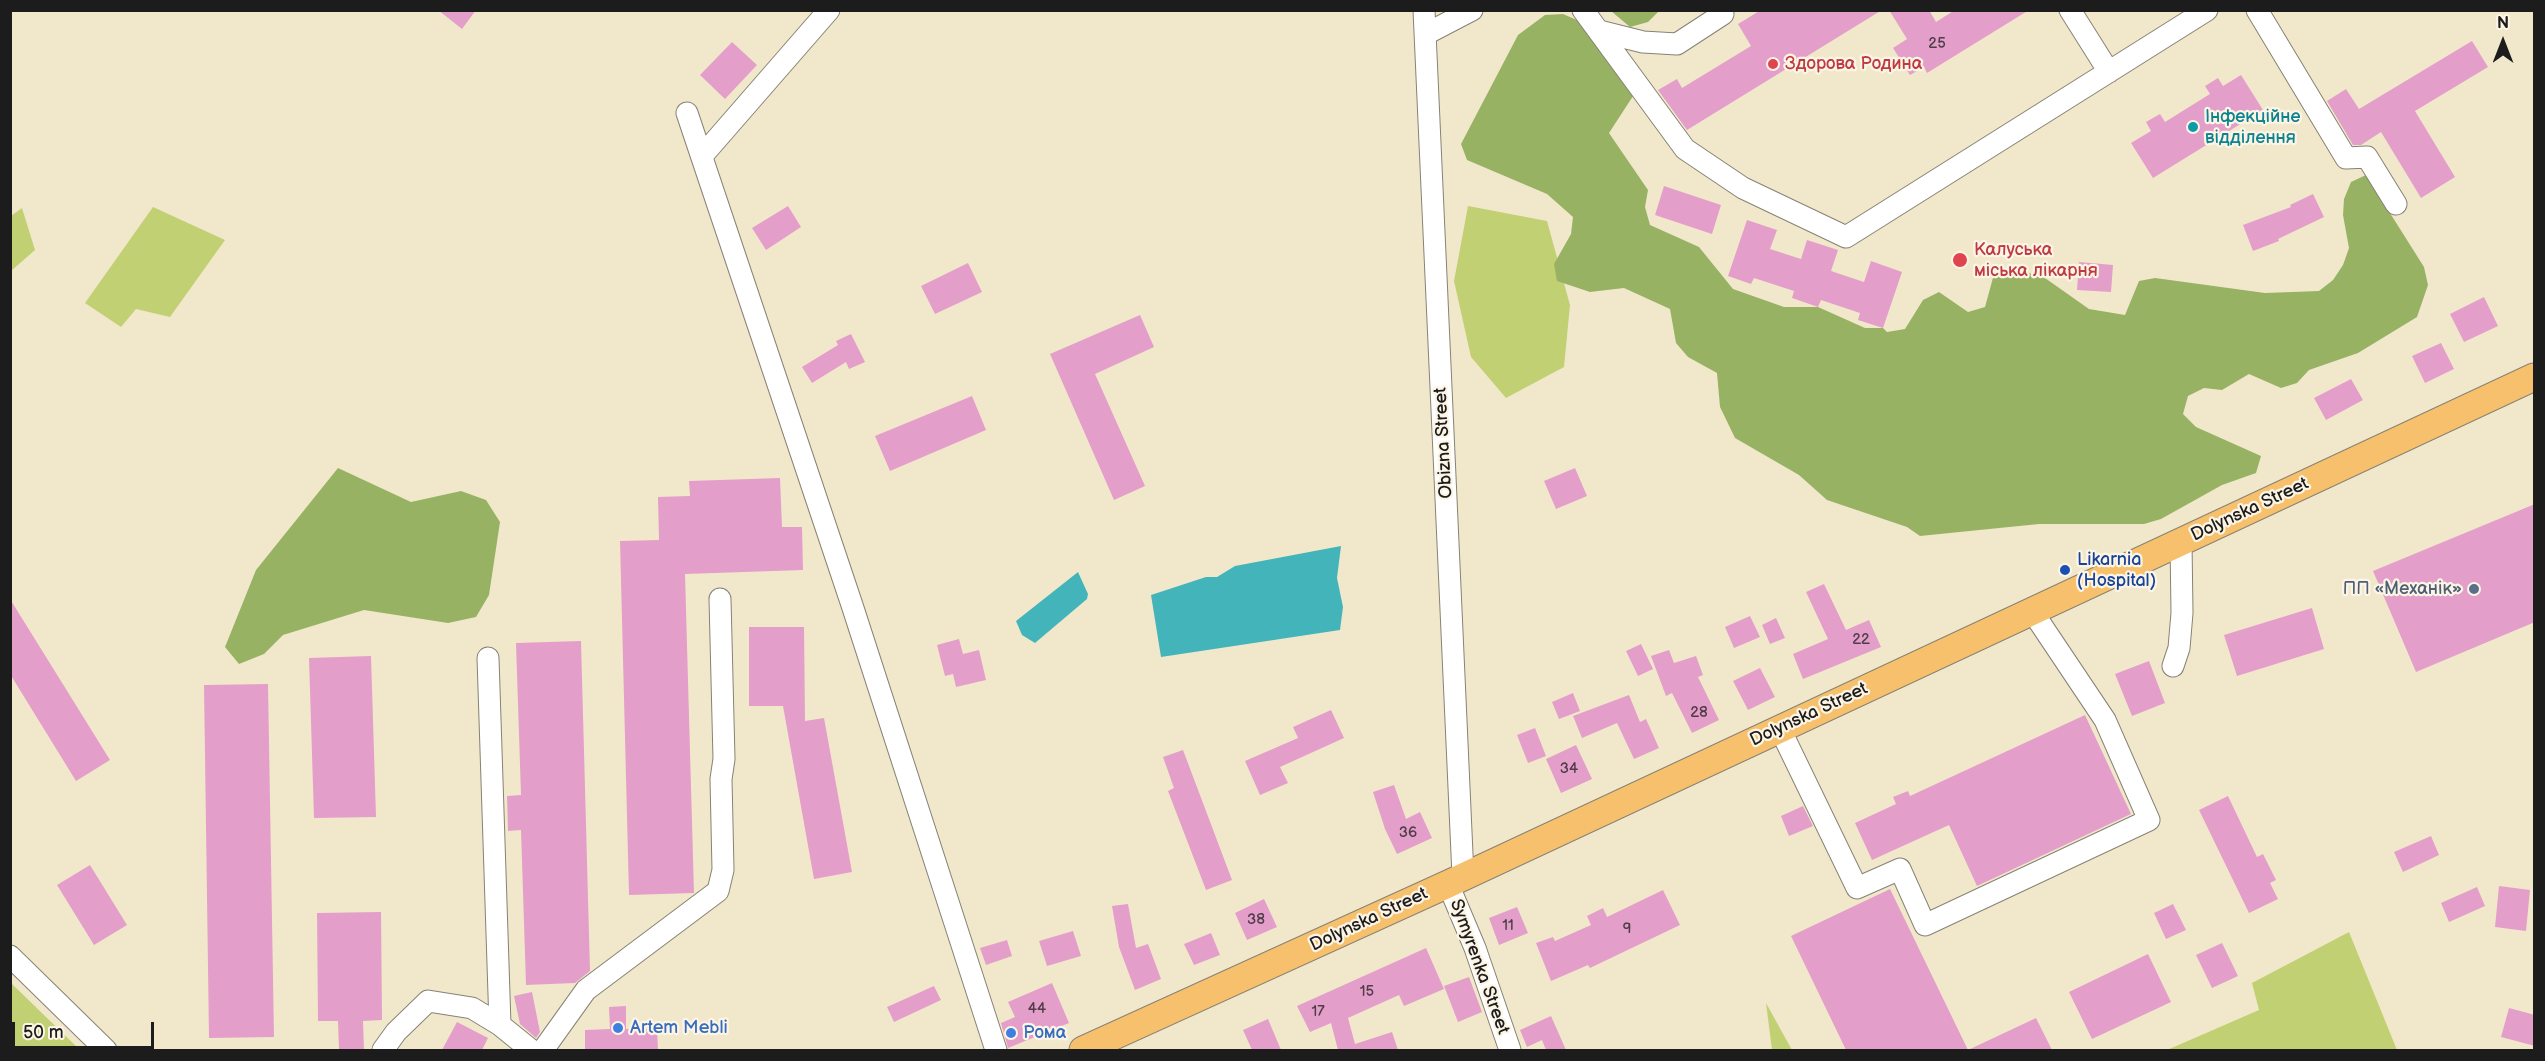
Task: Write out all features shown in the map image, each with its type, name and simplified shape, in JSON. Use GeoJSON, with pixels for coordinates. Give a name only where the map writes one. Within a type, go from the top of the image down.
{"type":"FeatureCollection","features":[{"type":"Feature","properties":{"kind":"main road","name":"Dolynska Street"},"geometry":{"type":"LineString","coordinates":[[1083,1050],[1455,880],[2535,377]]}},
{"type":"Feature","properties":{"kind":"street"},"geometry":{"type":"LineString","coordinates":[[702,156],[829,10]]}},
{"type":"Feature","properties":{"kind":"street","name":"Obizna Street"},"geometry":{"type":"LineString","coordinates":[[1424,10],[1455,880]]}},
{"type":"Feature","properties":{"kind":"street"},"geometry":{"type":"LineString","coordinates":[[1426,34],[1472,10]]}},
{"type":"Feature","properties":{"kind":"street"},"geometry":{"type":"LineString","coordinates":[[1583,10],[1685,149],[1743,188],[1846,237],[2207,10]]}},
{"type":"Feature","properties":{"kind":"street"},"geometry":{"type":"LineString","coordinates":[[2070,10],[2109,72]]}},
{"type":"Feature","properties":{"kind":"street"},"geometry":{"type":"LineString","coordinates":[[2257,10],[2346,158],[2367,157],[2396,204]]}},
{"type":"Feature","properties":{"kind":"street"},"geometry":{"type":"LineString","coordinates":[[1599,31],[1643,42],[1677,44],[1723,14]]}},
{"type":"Feature","properties":{"kind":"street"},"geometry":{"type":"LineString","coordinates":[[687,113],[852,605],[996,1050]]}},
{"type":"Feature","properties":{"kind":"street"},"geometry":{"type":"LineString","coordinates":[[2173,666],[2179,648],[2182,613],[2181,542]]}},
{"type":"Feature","properties":{"kind":"street"},"geometry":{"type":"LineString","coordinates":[[543,1050],[586,990],[718,891],[723,870],[721,779],[724,759],[720,599]]}},
{"type":"Feature","properties":{"kind":"street"},"geometry":{"type":"LineString","coordinates":[[1780,729],[1857,888],[1900,869],[1925,926],[2149,820],[2104,720],[2032,611]]}},
{"type":"Feature","properties":{"kind":"street"},"geometry":{"type":"LineString","coordinates":[[488,658],[500,1024]]}},
{"type":"Feature","properties":{"kind":"street","name":"Symyrenka Street"},"geometry":{"type":"LineString","coordinates":[[1455,880],[1475,948],[1510,1050]]}},
{"type":"Feature","properties":{"kind":"street"},"geometry":{"type":"LineString","coordinates":[[10,956],[106,1050]]}},
{"type":"Feature","properties":{"kind":"street"},"geometry":{"type":"LineString","coordinates":[[383,1050],[396,1032],[428,1001],[472,1008],[500,1024],[531,1050]]}},
{"type":"Feature","properties":{"kind":"green space"},"geometry":{"type":"Polygon","coordinates":[[[1611,11],[1659,11],[1648,22],[1630,27],[1611,11]]]}},
{"type":"Feature","properties":{"kind":"green space"},"geometry":{"type":"Polygon","coordinates":[[[1563,14],[1579,21],[1637,90],[1609,133],[1648,190],[1645,207],[1650,225],[1699,247],[1733,289],[1784,307],[1818,307],[1865,328],[1883,328],[1887,332],[1905,329],[1923,300],[1939,292],[1968,312],[1985,307],[1994,274],[2010,267],[2045,278],[2089,309],[2125,315],[2139,281],[2155,278],[2265,293],[2319,291],[2333,280],[2343,265],[2349,248],[2343,215],[2344,199],[2351,182],[2366,175],[2424,267],[2428,285],[2417,317],[2358,353],[2309,370],[2297,383],[2281,388],[2249,374],[2222,390],[2204,388],[2188,396],[2183,414],[2196,427],[2261,456],[2256,473],[2222,485],[2161,519],[2144,524],[2039,524],[1920,536],[1907,527],[1827,500],[1799,475],[1735,438],[1720,407],[1717,373],[1688,357],[1676,343],[1670,309],[1624,288],[1590,292],[1557,281],[1554,264],[1571,234],[1573,217],[1547,194],[1467,160],[1461,144],[1518,35],[1545,15],[1563,14]]]}},
{"type":"Feature","properties":{"kind":"green space"},"geometry":{"type":"Polygon","coordinates":[[[1468,206],[1547,221],[1570,305],[1564,367],[1506,398],[1471,357],[1454,281],[1468,206]]]}},
{"type":"Feature","properties":{"kind":"green space"},"geometry":{"type":"Polygon","coordinates":[[[153,207],[225,240],[170,317],[136,309],[121,327],[85,303],[153,207]]]}},
{"type":"Feature","properties":{"kind":"green space"},"geometry":{"type":"Polygon","coordinates":[[[22,208],[35,250],[11,271],[11,216],[22,208]]]}},
{"type":"Feature","properties":{"kind":"green space"},"geometry":{"type":"Polygon","coordinates":[[[338,468],[411,502],[461,491],[486,500],[500,522],[489,595],[476,617],[448,623],[364,610],[283,635],[264,654],[239,664],[225,647],[256,570],[338,468]]]}},
{"type":"Feature","properties":{"kind":"green space"},"geometry":{"type":"Polygon","coordinates":[[[2349,932],[2397,1050],[2167,1050],[2259,1010],[2252,983],[2349,932]]]}},
{"type":"Feature","properties":{"kind":"green space"},"geometry":{"type":"Polygon","coordinates":[[[11,983],[80,1050],[11,1050],[11,983]]]}},
{"type":"Feature","properties":{"kind":"green space"},"geometry":{"type":"Polygon","coordinates":[[[1766,1003],[1792,1050],[1772,1050],[1766,1003]]]}},
{"type":"Feature","properties":{"kind":"water"},"geometry":{"type":"Polygon","coordinates":[[[1341,546],[1337,578],[1343,607],[1340,630],[1161,657],[1151,595],[1206,577],[1217,577],[1235,566],[1341,546]]]}},
{"type":"Feature","properties":{"kind":"water"},"geometry":{"type":"Polygon","coordinates":[[[1078,572],[1088,594],[1087,599],[1035,643],[1022,635],[1016,621],[1078,572]]]}},
{"type":"Feature","properties":{"kind":"building"},"geometry":{"type":"Polygon","coordinates":[[[438,10],[476,10],[462,29],[438,10]]]}},
{"type":"Feature","properties":{"kind":"building"},"geometry":{"type":"Polygon","coordinates":[[[1761,10],[1882,10],[1687,130],[1658,90],[1677,79],[1682,88],[1751,46],[1738,24],[1761,10]]]}},
{"type":"Feature","properties":{"kind":"building"},"geometry":{"type":"Polygon","coordinates":[[[1889,10],[1929,10],[1936,22],[1955,10],[2029,10],[1927,73],[1924,67],[1910,75],[1893,48],[1907,39],[1889,10]]]}},
{"type":"Feature","properties":{"kind":"building"},"geometry":{"type":"Polygon","coordinates":[[[2472,41],[2488,67],[2415,111],[2455,177],[2421,198],[2381,132],[2361,145],[2353,145],[2327,101],[2346,89],[2359,109],[2472,41]]]}},
{"type":"Feature","properties":{"kind":"building"},"geometry":{"type":"Polygon","coordinates":[[[732,42],[757,65],[725,99],[700,75],[732,42]]]}},
{"type":"Feature","properties":{"kind":"building","name":"Інфекційне відділення"},"geometry":{"type":"Polygon","coordinates":[[[2241,75],[2263,110],[2153,178],[2131,143],[2151,131],[2146,122],[2160,114],[2165,122],[2210,94],[2205,86],[2218,78],[2223,86],[2241,75]]]}},
{"type":"Feature","properties":{"kind":"building"},"geometry":{"type":"Polygon","coordinates":[[[1664,186],[1721,205],[1712,234],[1655,215],[1664,186]]]}},
{"type":"Feature","properties":{"kind":"building"},"geometry":{"type":"Polygon","coordinates":[[[2313,194],[2324,217],[2278,239],[2279,241],[2253,251],[2243,225],[2291,207],[2290,205],[2313,194]]]}},
{"type":"Feature","properties":{"kind":"building"},"geometry":{"type":"Polygon","coordinates":[[[788,206],[801,227],[766,250],[752,228],[788,206]]]}},
{"type":"Feature","properties":{"kind":"building"},"geometry":{"type":"Polygon","coordinates":[[[1747,220],[1777,230],[1770,249],[1801,259],[1807,240],[1838,250],[1831,271],[1864,282],[1871,261],[1902,272],[1883,328],[1858,320],[1860,313],[1821,300],[1818,307],[1792,298],[1794,291],[1754,278],[1751,284],[1728,276],[1747,220]]]}},
{"type":"Feature","properties":{"kind":"building"},"geometry":{"type":"Polygon","coordinates":[[[2079,262],[2113,265],[2111,292],[2077,290],[2079,262]]]}},
{"type":"Feature","properties":{"kind":"building"},"geometry":{"type":"Polygon","coordinates":[[[968,263],[982,292],[935,314],[921,286],[968,263]]]}},
{"type":"Feature","properties":{"kind":"building"},"geometry":{"type":"Polygon","coordinates":[[[2484,297],[2498,326],[2464,342],[2450,314],[2484,297]]]}},
{"type":"Feature","properties":{"kind":"building"},"geometry":{"type":"Polygon","coordinates":[[[1140,315],[1154,347],[1095,374],[1145,486],[1114,500],[1050,354],[1140,315]]]}},
{"type":"Feature","properties":{"kind":"building"},"geometry":{"type":"Polygon","coordinates":[[[851,334],[865,362],[849,369],[846,362],[812,383],[802,367],[838,345],[836,341],[851,334]]]}},
{"type":"Feature","properties":{"kind":"building"},"geometry":{"type":"Polygon","coordinates":[[[2441,343],[2454,369],[2425,383],[2412,356],[2441,343]]]}},
{"type":"Feature","properties":{"kind":"building"},"geometry":{"type":"Polygon","coordinates":[[[2351,379],[2363,400],[2326,420],[2314,398],[2351,379]]]}},
{"type":"Feature","properties":{"kind":"building"},"geometry":{"type":"Polygon","coordinates":[[[972,396],[986,430],[890,471],[875,436],[972,396]]]}},
{"type":"Feature","properties":{"kind":"building"},"geometry":{"type":"Polygon","coordinates":[[[1575,468],[1587,496],[1556,509],[1544,481],[1575,468]]]}},
{"type":"Feature","properties":{"kind":"building"},"geometry":{"type":"Polygon","coordinates":[[[780,478],[782,527],[802,527],[803,570],[685,574],[694,893],[629,895],[620,541],[659,540],[658,497],[690,496],[689,481],[780,478]]]}},
{"type":"Feature","properties":{"kind":"building"},"geometry":{"type":"Polygon","coordinates":[[[2535,504],[2535,622],[2416,672],[2373,571],[2535,504]]]}},
{"type":"Feature","properties":{"kind":"building"},"geometry":{"type":"Polygon","coordinates":[[[1824,584],[1846,630],[1869,620],[1881,647],[1803,679],[1793,654],[1828,639],[1806,592],[1824,584]]]}},
{"type":"Feature","properties":{"kind":"building"},"geometry":{"type":"Polygon","coordinates":[[[10,599],[110,760],[76,781],[10,674],[10,599]]]}},
{"type":"Feature","properties":{"kind":"building"},"geometry":{"type":"Polygon","coordinates":[[[2312,608],[2324,649],[2237,676],[2224,635],[2312,608]]]}},
{"type":"Feature","properties":{"kind":"building"},"geometry":{"type":"Polygon","coordinates":[[[1750,616],[1760,637],[1734,648],[1725,627],[1750,616]]]}},
{"type":"Feature","properties":{"kind":"building"},"geometry":{"type":"Polygon","coordinates":[[[1776,618],[1785,638],[1770,644],[1762,625],[1776,618]]]}},
{"type":"Feature","properties":{"kind":"building"},"geometry":{"type":"Polygon","coordinates":[[[749,627],[804,627],[805,721],[824,718],[852,872],[814,879],[783,706],[749,706],[749,627]]]}},
{"type":"Feature","properties":{"kind":"building"},"geometry":{"type":"Polygon","coordinates":[[[959,639],[963,654],[979,650],[986,680],[956,687],[953,674],[945,676],[937,645],[959,639]]]}},
{"type":"Feature","properties":{"kind":"building"},"geometry":{"type":"Polygon","coordinates":[[[581,641],[590,971],[575,983],[526,985],[521,830],[508,831],[507,796],[521,795],[516,643],[581,641]]]}},
{"type":"Feature","properties":{"kind":"building"},"geometry":{"type":"Polygon","coordinates":[[[1641,644],[1653,669],[1638,676],[1626,651],[1641,644]]]}},
{"type":"Feature","properties":{"kind":"building"},"geometry":{"type":"Polygon","coordinates":[[[1669,650],[1674,663],[1696,656],[1703,675],[1698,677],[1719,720],[1692,733],[1672,693],[1666,696],[1651,656],[1669,650]]]}},
{"type":"Feature","properties":{"kind":"building"},"geometry":{"type":"Polygon","coordinates":[[[371,656],[376,817],[314,818],[309,658],[371,656]]]}},
{"type":"Feature","properties":{"kind":"building"},"geometry":{"type":"Polygon","coordinates":[[[2149,661],[2165,703],[2132,716],[2115,674],[2149,661]]]}},
{"type":"Feature","properties":{"kind":"building"},"geometry":{"type":"Polygon","coordinates":[[[1760,668],[1775,697],[1748,710],[1733,681],[1760,668]]]}},
{"type":"Feature","properties":{"kind":"building"},"geometry":{"type":"Polygon","coordinates":[[[268,684],[274,1037],[209,1038],[204,685],[268,684]]]}},
{"type":"Feature","properties":{"kind":"building"},"geometry":{"type":"Polygon","coordinates":[[[1573,693],[1580,711],[1559,719],[1552,702],[1573,693]]]}},
{"type":"Feature","properties":{"kind":"building"},"geometry":{"type":"Polygon","coordinates":[[[1629,695],[1640,722],[1646,719],[1659,748],[1634,759],[1617,723],[1582,738],[1573,716],[1629,695]]]}},
{"type":"Feature","properties":{"kind":"building"},"geometry":{"type":"Polygon","coordinates":[[[1331,710],[1344,738],[1280,767],[1288,783],[1260,795],[1245,761],[1298,738],[1293,727],[1331,710]]]}},
{"type":"Feature","properties":{"kind":"building"},"geometry":{"type":"Polygon","coordinates":[[[2085,715],[2131,814],[1977,886],[1949,825],[1872,860],[1855,823],[1896,804],[1893,797],[1908,791],[1910,796],[2085,715]]]}},
{"type":"Feature","properties":{"kind":"building"},"geometry":{"type":"Polygon","coordinates":[[[1535,728],[1546,756],[1528,763],[1517,735],[1535,728]]]}},
{"type":"Feature","properties":{"kind":"building"},"geometry":{"type":"Polygon","coordinates":[[[1576,745],[1592,779],[1561,793],[1546,759],[1576,745]]]}},
{"type":"Feature","properties":{"kind":"building"},"geometry":{"type":"Polygon","coordinates":[[[1183,750],[1232,880],[1206,890],[1168,791],[1174,788],[1163,757],[1183,750]]]}},
{"type":"Feature","properties":{"kind":"building"},"geometry":{"type":"Polygon","coordinates":[[[1394,785],[1406,819],[1420,812],[1432,838],[1397,854],[1385,829],[1373,792],[1394,785]]]}},
{"type":"Feature","properties":{"kind":"building"},"geometry":{"type":"Polygon","coordinates":[[[2228,796],[2257,857],[2263,854],[2276,880],[2270,883],[2278,899],[2249,913],[2199,810],[2228,796]]]}},
{"type":"Feature","properties":{"kind":"building"},"geometry":{"type":"Polygon","coordinates":[[[1803,806],[1813,826],[1789,836],[1781,816],[1803,806]]]}},
{"type":"Feature","properties":{"kind":"building"},"geometry":{"type":"Polygon","coordinates":[[[2431,836],[2439,855],[2403,872],[2394,852],[2431,836]]]}},
{"type":"Feature","properties":{"kind":"building"},"geometry":{"type":"Polygon","coordinates":[[[90,865],[127,925],[94,945],[57,885],[90,865]]]}},
{"type":"Feature","properties":{"kind":"building"},"geometry":{"type":"Polygon","coordinates":[[[2499,886],[2530,890],[2526,931],[2495,927],[2499,886]]]}},
{"type":"Feature","properties":{"kind":"building"},"geometry":{"type":"Polygon","coordinates":[[[2477,887],[2485,906],[2449,922],[2441,903],[2477,887]]]}},
{"type":"Feature","properties":{"kind":"building"},"geometry":{"type":"Polygon","coordinates":[[[1890,889],[1968,1050],[1846,1050],[1791,936],[1890,889]]]}},
{"type":"Feature","properties":{"kind":"building"},"geometry":{"type":"Polygon","coordinates":[[[1663,890],[1680,925],[1590,968],[1588,965],[1551,981],[1536,943],[1553,937],[1555,941],[1591,925],[1587,916],[1603,908],[1607,917],[1663,890]]]}},
{"type":"Feature","properties":{"kind":"building"},"geometry":{"type":"Polygon","coordinates":[[[1264,899],[1277,927],[1247,940],[1235,913],[1264,899]]]}},
{"type":"Feature","properties":{"kind":"building"},"geometry":{"type":"Polygon","coordinates":[[[1128,904],[1136,948],[1148,944],[1161,979],[1135,990],[1119,947],[1112,906],[1128,904]]]}},
{"type":"Feature","properties":{"kind":"building"},"geometry":{"type":"Polygon","coordinates":[[[2173,904],[2186,930],[2166,939],[2154,913],[2173,904]]]}},
{"type":"Feature","properties":{"kind":"building"},"geometry":{"type":"Polygon","coordinates":[[[1517,907],[1528,933],[1499,945],[1489,918],[1517,907]]]}},
{"type":"Feature","properties":{"kind":"building"},"geometry":{"type":"Polygon","coordinates":[[[381,912],[382,1020],[363,1021],[364,1050],[339,1050],[338,1021],[318,1021],[317,913],[381,912]]]}},
{"type":"Feature","properties":{"kind":"building"},"geometry":{"type":"Polygon","coordinates":[[[1073,931],[1081,956],[1047,966],[1039,941],[1073,931]]]}},
{"type":"Feature","properties":{"kind":"building"},"geometry":{"type":"Polygon","coordinates":[[[1211,933],[1220,955],[1194,965],[1184,944],[1211,933]]]}},
{"type":"Feature","properties":{"kind":"building"},"geometry":{"type":"Polygon","coordinates":[[[1007,940],[1012,956],[986,965],[980,948],[1007,940]]]}},
{"type":"Feature","properties":{"kind":"building"},"geometry":{"type":"Polygon","coordinates":[[[2222,943],[2238,976],[2212,988],[2196,955],[2222,943]]]}},
{"type":"Feature","properties":{"kind":"building"},"geometry":{"type":"Polygon","coordinates":[[[1426,948],[1444,989],[1404,1006],[1399,995],[1348,1018],[1355,1044],[1392,1032],[1398,1050],[1338,1050],[1331,1023],[1310,1032],[1297,1006],[1426,948]]]}},
{"type":"Feature","properties":{"kind":"building"},"geometry":{"type":"Polygon","coordinates":[[[2148,954],[2171,1002],[2092,1039],[2069,992],[2148,954]]]}},
{"type":"Feature","properties":{"kind":"building"},"geometry":{"type":"Polygon","coordinates":[[[1469,977],[1482,1012],[1458,1022],[1444,986],[1469,977]]]}},
{"type":"Feature","properties":{"kind":"building"},"geometry":{"type":"Polygon","coordinates":[[[1052,983],[1069,1023],[1008,1048],[1001,1023],[1015,1017],[1008,1002],[1052,983]]]}},
{"type":"Feature","properties":{"kind":"building"},"geometry":{"type":"Polygon","coordinates":[[[934,986],[941,1000],[894,1022],[887,1007],[934,986]]]}},
{"type":"Feature","properties":{"kind":"building"},"geometry":{"type":"Polygon","coordinates":[[[532,992],[540,1032],[536,1038],[520,1024],[514,996],[532,992]]]}},
{"type":"Feature","properties":{"kind":"building","name":"Artem Mebli"},"geometry":{"type":"Polygon","coordinates":[[[626,1006],[626,1029],[657,1028],[658,1050],[585,1050],[585,1030],[610,1029],[609,1007],[626,1006]]]}},
{"type":"Feature","properties":{"kind":"building"},"geometry":{"type":"Polygon","coordinates":[[[2509,1008],[2535,1015],[2535,1046],[2501,1037],[2509,1008]]]}},
{"type":"Feature","properties":{"kind":"building"},"geometry":{"type":"Polygon","coordinates":[[[1551,1016],[1566,1050],[1546,1050],[1542,1040],[1527,1047],[1520,1030],[1551,1016]]]}},
{"type":"Feature","properties":{"kind":"building"},"geometry":{"type":"Polygon","coordinates":[[[2036,1018],[2052,1050],[1968,1050],[2036,1018]]]}},
{"type":"Feature","properties":{"kind":"building"},"geometry":{"type":"Polygon","coordinates":[[[1268,1019],[1281,1050],[1252,1050],[1243,1030],[1268,1019]]]}},
{"type":"Feature","properties":{"kind":"building"},"geometry":{"type":"Polygon","coordinates":[[[457,1022],[488,1038],[482,1050],[442,1050],[457,1022]]]}},
{"type":"Feature","properties":{"kind":"place","name":"Здорова Родина"},"geometry":{"type":"Point","coordinates":[1773,64]}},
{"type":"Feature","properties":{"kind":"place","name":"Інфекційне відділення"},"geometry":{"type":"Point","coordinates":[2193,127]}},
{"type":"Feature","properties":{"kind":"place","name":"Калуська міська лікарня"},"geometry":{"type":"Point","coordinates":[1960,260]}},
{"type":"Feature","properties":{"kind":"place","name":"Likarnia (Hospital)"},"geometry":{"type":"Point","coordinates":[2065,570]}},
{"type":"Feature","properties":{"kind":"place","name":"ПП «Механік»"},"geometry":{"type":"Point","coordinates":[2474,589]}},
{"type":"Feature","properties":{"kind":"place","name":"Artem Mebli"},"geometry":{"type":"Point","coordinates":[618,1028]}},
{"type":"Feature","properties":{"kind":"place","name":"Рома"},"geometry":{"type":"Point","coordinates":[1011,1033]}}]}
